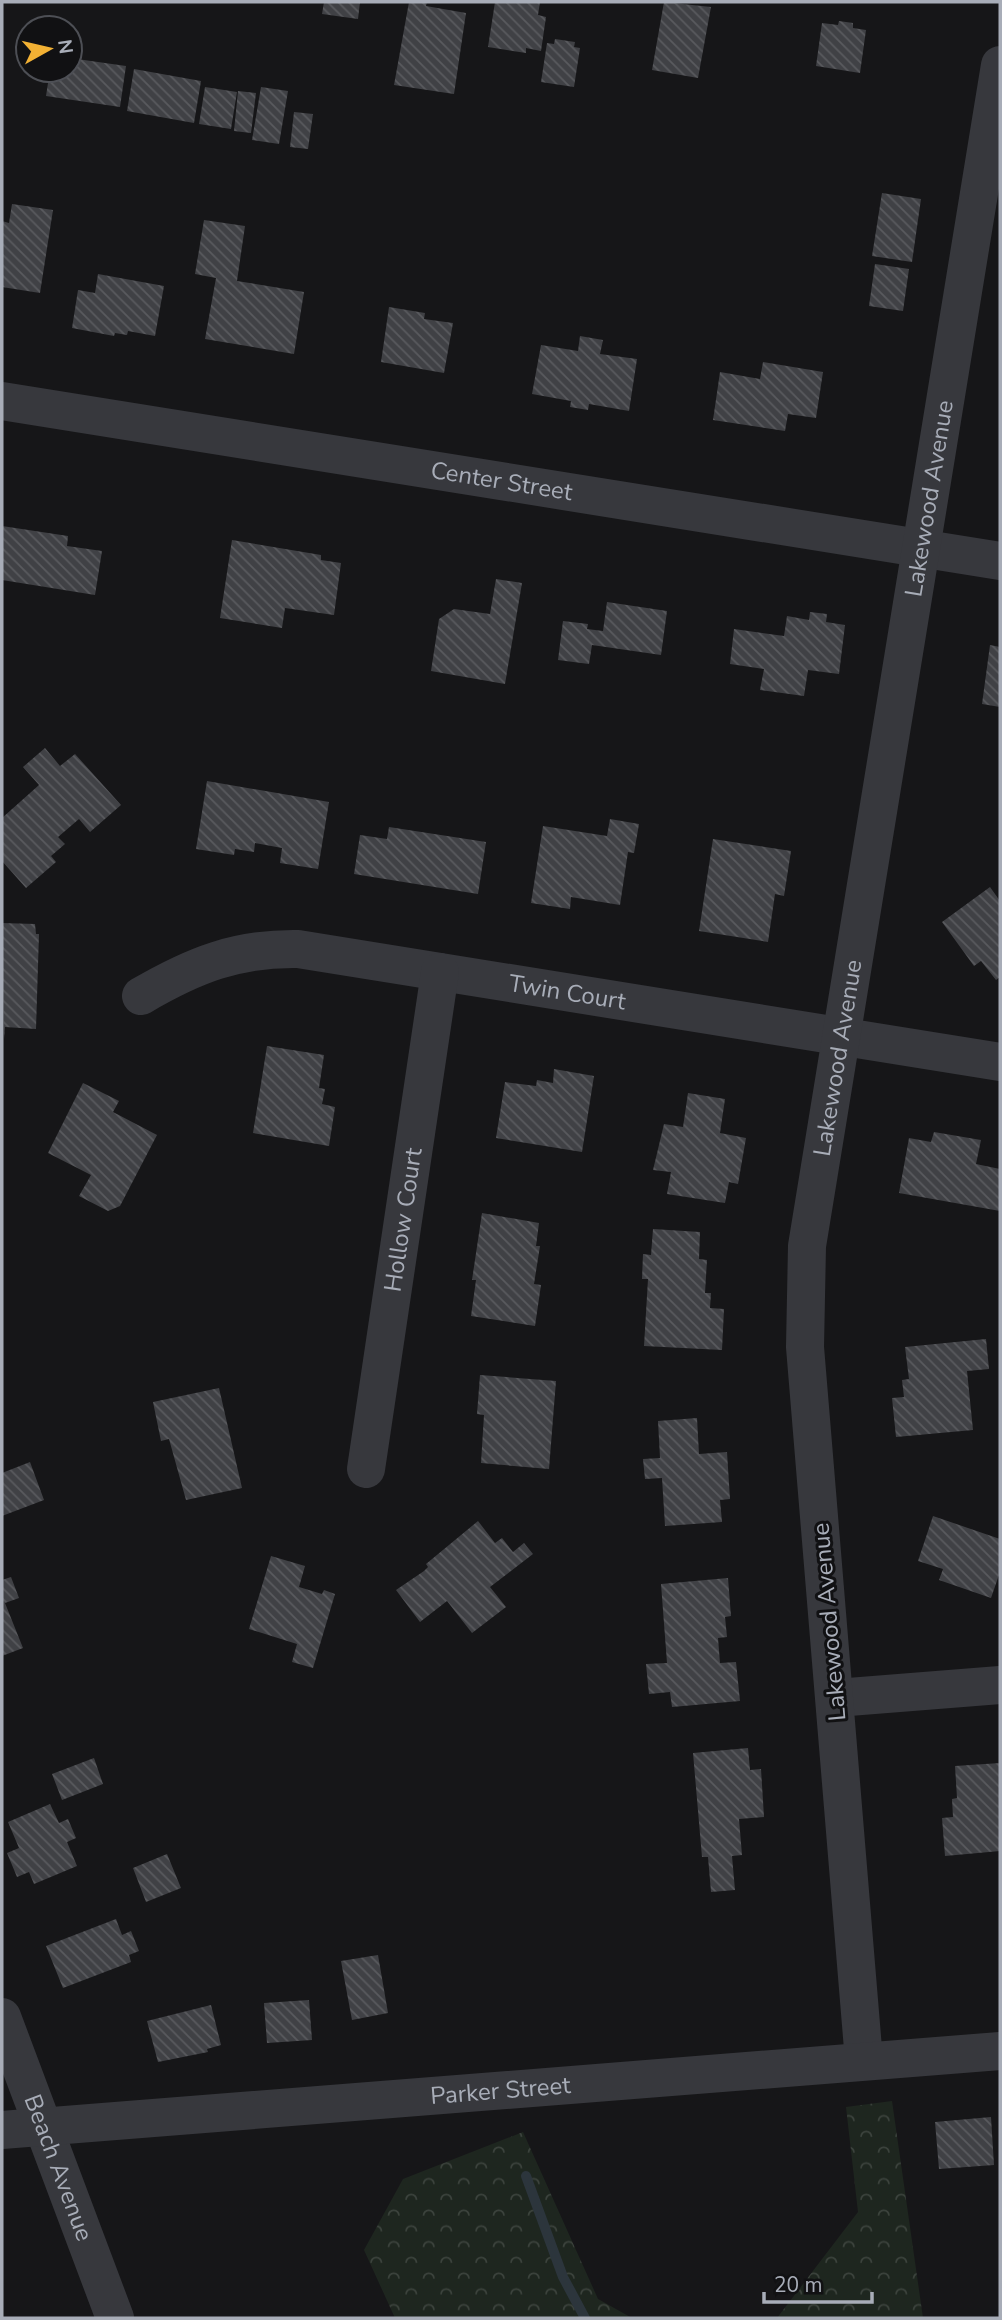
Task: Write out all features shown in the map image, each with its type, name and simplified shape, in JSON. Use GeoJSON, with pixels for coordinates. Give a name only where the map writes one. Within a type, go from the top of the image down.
{"type":"FeatureCollection","features":[{"type":"Feature","properties":{"kind":"street","name":"Lakewood Avenue"},"geometry":{"type":"LineString","coordinates":[[864,2061],[805,1348],[807,1246],[1000,65]]}},
{"type":"Feature","properties":{"kind":"street","name":"Center Street"},"geometry":{"type":"LineString","coordinates":[[2,401],[1000,561]]}},
{"type":"Feature","properties":{"kind":"street","name":"Twin Court"},"geometry":{"type":"LineString","coordinates":[[141,996],[183,972],[261,948],[298,949],[1000,1062]]}},
{"type":"Feature","properties":{"kind":"street","name":"Hollow Court"},"geometry":{"type":"LineString","coordinates":[[366,1469],[440,972]]}},
{"type":"Feature","properties":{"kind":"street"},"geometry":{"type":"LineString","coordinates":[[836,1698],[1000,1685]]}},
{"type":"Feature","properties":{"kind":"street","name":"Beach Avenue"},"geometry":{"type":"LineString","coordinates":[[2,2017],[115,2318]]}},
{"type":"Feature","properties":{"kind":"street","name":"Parker Street"},"geometry":{"type":"LineString","coordinates":[[2,2130],[1000,2051]]}},
{"type":"Feature","properties":{"kind":"green space"},"geometry":{"type":"Polygon","coordinates":[[[892,2101],[923,2318],[777,2318],[858,2212],[846,2107],[892,2101]]]}},
{"type":"Feature","properties":{"kind":"green space"},"geometry":{"type":"Polygon","coordinates":[[[523,2132],[598,2299],[632,2318],[395,2318],[364,2250],[403,2179],[523,2132]]]}},
{"type":"Feature","properties":{"kind":"building"},"geometry":{"type":"Polygon","coordinates":[[[324,2],[360,2],[358,19],[322,14],[324,2]]]}},
{"type":"Feature","properties":{"kind":"building"},"geometry":{"type":"Polygon","coordinates":[[[409,2],[427,2],[426,6],[466,13],[454,94],[394,85],[409,2]]]}},
{"type":"Feature","properties":{"kind":"building"},"geometry":{"type":"Polygon","coordinates":[[[495,2],[540,2],[538,15],[546,17],[541,51],[526,48],[526,53],[488,47],[495,2]]]}},
{"type":"Feature","properties":{"kind":"building"},"geometry":{"type":"Polygon","coordinates":[[[664,2],[711,7],[698,78],[652,70],[664,2]]]}},
{"type":"Feature","properties":{"kind":"building"},"geometry":{"type":"Polygon","coordinates":[[[839,21],[853,23],[853,28],[866,30],[860,73],[816,66],[822,23],[838,25],[839,21]]]}},
{"type":"Feature","properties":{"kind":"building"},"geometry":{"type":"Polygon","coordinates":[[[555,39],[575,42],[574,47],[580,48],[574,87],[541,82],[547,43],[554,44],[555,39]]]}},
{"type":"Feature","properties":{"kind":"building"},"geometry":{"type":"Polygon","coordinates":[[[84,60],[126,66],[120,107],[46,96],[48,84],[84,84],[84,60]]]}},
{"type":"Feature","properties":{"kind":"building"},"geometry":{"type":"Polygon","coordinates":[[[134,69],[201,81],[194,123],[127,111],[134,69]]]}},
{"type":"Feature","properties":{"kind":"building"},"geometry":{"type":"Polygon","coordinates":[[[205,87],[237,92],[231,129],[199,124],[205,87]]]}},
{"type":"Feature","properties":{"kind":"building"},"geometry":{"type":"Polygon","coordinates":[[[261,87],[288,91],[279,144],[252,140],[261,87]]]}},
{"type":"Feature","properties":{"kind":"building"},"geometry":{"type":"Polygon","coordinates":[[[238,91],[256,93],[251,133],[234,131],[238,91]]]}},
{"type":"Feature","properties":{"kind":"building"},"geometry":{"type":"Polygon","coordinates":[[[294,112],[313,114],[308,149],[290,147],[294,112]]]}},
{"type":"Feature","properties":{"kind":"building"},"geometry":{"type":"Polygon","coordinates":[[[882,193],[921,199],[912,262],[872,256],[882,193]]]}},
{"type":"Feature","properties":{"kind":"building"},"geometry":{"type":"Polygon","coordinates":[[[12,204],[53,210],[40,293],[2,287],[2,221],[9,223],[12,204]]]}},
{"type":"Feature","properties":{"kind":"building"},"geometry":{"type":"Polygon","coordinates":[[[204,220],[245,226],[237,281],[304,292],[294,354],[205,339],[216,278],[195,274],[204,220]]]}},
{"type":"Feature","properties":{"kind":"building"},"geometry":{"type":"Polygon","coordinates":[[[875,264],[909,269],[903,311],[869,306],[875,264]]]}},
{"type":"Feature","properties":{"kind":"building"},"geometry":{"type":"Polygon","coordinates":[[[98,274],[164,286],[155,336],[128,331],[127,335],[115,333],[114,336],[72,328],[78,290],[95,293],[98,274]]]}},
{"type":"Feature","properties":{"kind":"building"},"geometry":{"type":"Polygon","coordinates":[[[389,307],[425,313],[424,319],[453,323],[444,373],[381,362],[389,307]]]}},
{"type":"Feature","properties":{"kind":"building"},"geometry":{"type":"Polygon","coordinates":[[[580,336],[603,340],[600,354],[637,359],[629,411],[589,404],[588,410],[570,407],[571,401],[532,394],[541,345],[578,351],[580,336]]]}},
{"type":"Feature","properties":{"kind":"building"},"geometry":{"type":"Polygon","coordinates":[[[763,362],[823,372],[816,418],[788,414],[785,431],[713,420],[720,372],[760,379],[763,362]]]}},
{"type":"Feature","properties":{"kind":"building"},"geometry":{"type":"Polygon","coordinates":[[[2,526],[68,536],[67,546],[102,551],[95,595],[2,580],[2,526]]]}},
{"type":"Feature","properties":{"kind":"building"},"geometry":{"type":"Polygon","coordinates":[[[232,540],[321,555],[321,560],[341,563],[334,615],[285,608],[282,628],[220,618],[232,540]]]}},
{"type":"Feature","properties":{"kind":"building"},"geometry":{"type":"Polygon","coordinates":[[[496,579],[522,583],[505,684],[431,671],[439,619],[454,609],[490,614],[496,579]]]}},
{"type":"Feature","properties":{"kind":"building"},"geometry":{"type":"Polygon","coordinates":[[[607,602],[667,611],[661,655],[592,645],[589,664],[558,660],[563,621],[588,624],[587,629],[603,631],[607,602]]]}},
{"type":"Feature","properties":{"kind":"building"},"geometry":{"type":"Polygon","coordinates":[[[810,612],[827,614],[826,622],[845,625],[839,674],[808,670],[804,696],[760,690],[764,669],[730,664],[734,629],[784,636],[787,616],[809,620],[810,612]]]}},
{"type":"Feature","properties":{"kind":"building"},"geometry":{"type":"Polygon","coordinates":[[[990,645],[1000,647],[1000,707],[982,704],[990,645]]]}},
{"type":"Feature","properties":{"kind":"building"},"geometry":{"type":"Polygon","coordinates":[[[45,748],[60,766],[75,754],[121,805],[90,832],[79,819],[58,837],[65,844],[51,856],[56,862],[26,888],[2,861],[2,818],[39,785],[23,767],[45,748]]]}},
{"type":"Feature","properties":{"kind":"building"},"geometry":{"type":"Polygon","coordinates":[[[207,781],[329,802],[318,869],[280,863],[282,848],[255,843],[254,852],[235,849],[234,855],[196,849],[207,781]]]}},
{"type":"Feature","properties":{"kind":"building"},"geometry":{"type":"Polygon","coordinates":[[[610,819],[639,824],[634,853],[628,852],[620,905],[571,897],[570,909],[531,903],[543,826],[607,836],[610,819]]]}},
{"type":"Feature","properties":{"kind":"building"},"geometry":{"type":"Polygon","coordinates":[[[389,827],[486,842],[478,894],[354,874],[360,835],[387,839],[389,827]]]}},
{"type":"Feature","properties":{"kind":"building"},"geometry":{"type":"Polygon","coordinates":[[[713,839],[791,851],[784,896],[775,894],[768,942],[699,931],[713,839]]]}},
{"type":"Feature","properties":{"kind":"building"},"geometry":{"type":"Polygon","coordinates":[[[990,887],[1000,901],[1000,977],[996,980],[981,961],[974,966],[942,922],[990,887]]]}},
{"type":"Feature","properties":{"kind":"building"},"geometry":{"type":"Polygon","coordinates":[[[2,923],[35,924],[36,934],[39,934],[36,1029],[5,1027],[4,1039],[2,923]]]}},
{"type":"Feature","properties":{"kind":"building"},"geometry":{"type":"Polygon","coordinates":[[[267,1046],[324,1055],[319,1088],[325,1089],[322,1104],[335,1107],[329,1146],[253,1133],[267,1046]]]}},
{"type":"Feature","properties":{"kind":"building"},"geometry":{"type":"Polygon","coordinates":[[[554,1069],[594,1076],[582,1152],[496,1138],[505,1082],[536,1086],[537,1080],[553,1083],[554,1069]]]}},
{"type":"Feature","properties":{"kind":"building"},"geometry":{"type":"Polygon","coordinates":[[[83,1083],[119,1101],[113,1112],[157,1135],[120,1206],[108,1211],[79,1196],[91,1175],[48,1153],[83,1083]]]}},
{"type":"Feature","properties":{"kind":"building"},"geometry":{"type":"Polygon","coordinates":[[[688,1093],[725,1099],[720,1133],[746,1138],[738,1184],[729,1182],[725,1203],[667,1194],[671,1172],[653,1170],[664,1124],[683,1127],[688,1093]]]}},
{"type":"Feature","properties":{"kind":"building"},"geometry":{"type":"Polygon","coordinates":[[[934,1132],[981,1140],[976,1164],[1000,1169],[1000,1211],[899,1193],[909,1138],[931,1142],[934,1132]]]}},
{"type":"Feature","properties":{"kind":"building"},"geometry":{"type":"Polygon","coordinates":[[[482,1213],[539,1223],[536,1246],[540,1246],[534,1284],[541,1285],[535,1326],[471,1316],[476,1280],[472,1280],[482,1213]]]}},
{"type":"Feature","properties":{"kind":"building"},"geometry":{"type":"Polygon","coordinates":[[[653,1229],[700,1232],[699,1259],[707,1260],[705,1293],[711,1293],[710,1308],[724,1309],[722,1350],[644,1346],[648,1279],[642,1279],[643,1254],[651,1255],[653,1229]]]}},
{"type":"Feature","properties":{"kind":"building"},"geometry":{"type":"Polygon","coordinates":[[[986,1339],[989,1369],[967,1371],[973,1430],[896,1437],[892,1398],[904,1397],[902,1380],[909,1379],[905,1347],[986,1339]]]}},
{"type":"Feature","properties":{"kind":"building"},"geometry":{"type":"Polygon","coordinates":[[[480,1375],[556,1381],[549,1469],[481,1463],[484,1415],[477,1414],[480,1375]]]}},
{"type":"Feature","properties":{"kind":"building"},"geometry":{"type":"Polygon","coordinates":[[[219,1388],[242,1488],[186,1500],[169,1439],[161,1441],[153,1402],[219,1388]]]}},
{"type":"Feature","properties":{"kind":"building"},"geometry":{"type":"Polygon","coordinates":[[[697,1418],[699,1454],[727,1452],[730,1499],[720,1500],[722,1522],[665,1526],[662,1478],[645,1479],[643,1459],[660,1458],[658,1421],[697,1418]]]}},
{"type":"Feature","properties":{"kind":"building"},"geometry":{"type":"Polygon","coordinates":[[[30,1462],[44,1500],[2,1516],[2,1473],[30,1462]]]}},
{"type":"Feature","properties":{"kind":"building"},"geometry":{"type":"Polygon","coordinates":[[[933,1516],[1000,1539],[1000,1572],[991,1598],[939,1580],[943,1569],[918,1561],[933,1516]]]}},
{"type":"Feature","properties":{"kind":"building"},"geometry":{"type":"Polygon","coordinates":[[[478,1521],[495,1543],[502,1538],[513,1552],[524,1543],[533,1554],[490,1587],[506,1607],[472,1633],[447,1601],[420,1622],[396,1590],[424,1571],[428,1567],[426,1564],[478,1521]]]}},
{"type":"Feature","properties":{"kind":"building"},"geometry":{"type":"Polygon","coordinates":[[[271,1556],[305,1566],[299,1587],[322,1594],[324,1590],[335,1594],[313,1668],[292,1662],[297,1644],[249,1629],[271,1556]]]}},
{"type":"Feature","properties":{"kind":"building"},"geometry":{"type":"Polygon","coordinates":[[[11,1577],[19,1598],[5,1603],[23,1648],[2,1656],[2,1580],[11,1577]]]}},
{"type":"Feature","properties":{"kind":"building"},"geometry":{"type":"Polygon","coordinates":[[[728,1578],[731,1616],[725,1617],[727,1637],[718,1638],[720,1663],[736,1662],[740,1701],[672,1707],[670,1692],[649,1694],[646,1664],[667,1663],[661,1584],[728,1578]]]}},
{"type":"Feature","properties":{"kind":"building"},"geometry":{"type":"Polygon","coordinates":[[[748,1748],[750,1770],[761,1769],[764,1817],[739,1819],[742,1855],[732,1856],[735,1890],[711,1892],[708,1857],[702,1857],[693,1753],[748,1748]]]}},
{"type":"Feature","properties":{"kind":"building"},"geometry":{"type":"Polygon","coordinates":[[[94,1758],[103,1784],[62,1800],[52,1774],[94,1758]]]}},
{"type":"Feature","properties":{"kind":"building"},"geometry":{"type":"Polygon","coordinates":[[[1000,1763],[1000,1851],[945,1856],[942,1818],[953,1817],[952,1799],[957,1798],[955,1766],[1000,1763]]]}},
{"type":"Feature","properties":{"kind":"building"},"geometry":{"type":"Polygon","coordinates":[[[50,1804],[59,1823],[68,1819],[76,1838],[67,1842],[77,1866],[34,1884],[29,1872],[17,1877],[7,1853],[19,1848],[8,1822],[50,1804]]]}},
{"type":"Feature","properties":{"kind":"building"},"geometry":{"type":"Polygon","coordinates":[[[167,1854],[181,1888],[146,1902],[133,1868],[167,1854]]]}},
{"type":"Feature","properties":{"kind":"building"},"geometry":{"type":"Polygon","coordinates":[[[116,1919],[122,1935],[131,1931],[139,1951],[129,1955],[131,1962],[63,1988],[46,1946],[116,1919]]]}},
{"type":"Feature","properties":{"kind":"building"},"geometry":{"type":"Polygon","coordinates":[[[378,1955],[388,2013],[352,2020],[341,1961],[378,1955]]]}},
{"type":"Feature","properties":{"kind":"building"},"geometry":{"type":"Polygon","coordinates":[[[309,2000],[312,2040],[267,2043],[264,2003],[309,2000]]]}},
{"type":"Feature","properties":{"kind":"building"},"geometry":{"type":"Polygon","coordinates":[[[211,2005],[221,2045],[207,2049],[208,2052],[158,2062],[147,2021],[211,2005]]]}},
{"type":"Feature","properties":{"kind":"building"},"geometry":{"type":"Polygon","coordinates":[[[991,2117],[994,2165],[939,2169],[935,2122],[991,2117]]]}},
{"type":"Feature","properties":{"kind":"waterway"},"geometry":{"type":"LineString","coordinates":[[526,2176],[563,2277],[585,2318]]}}]}
